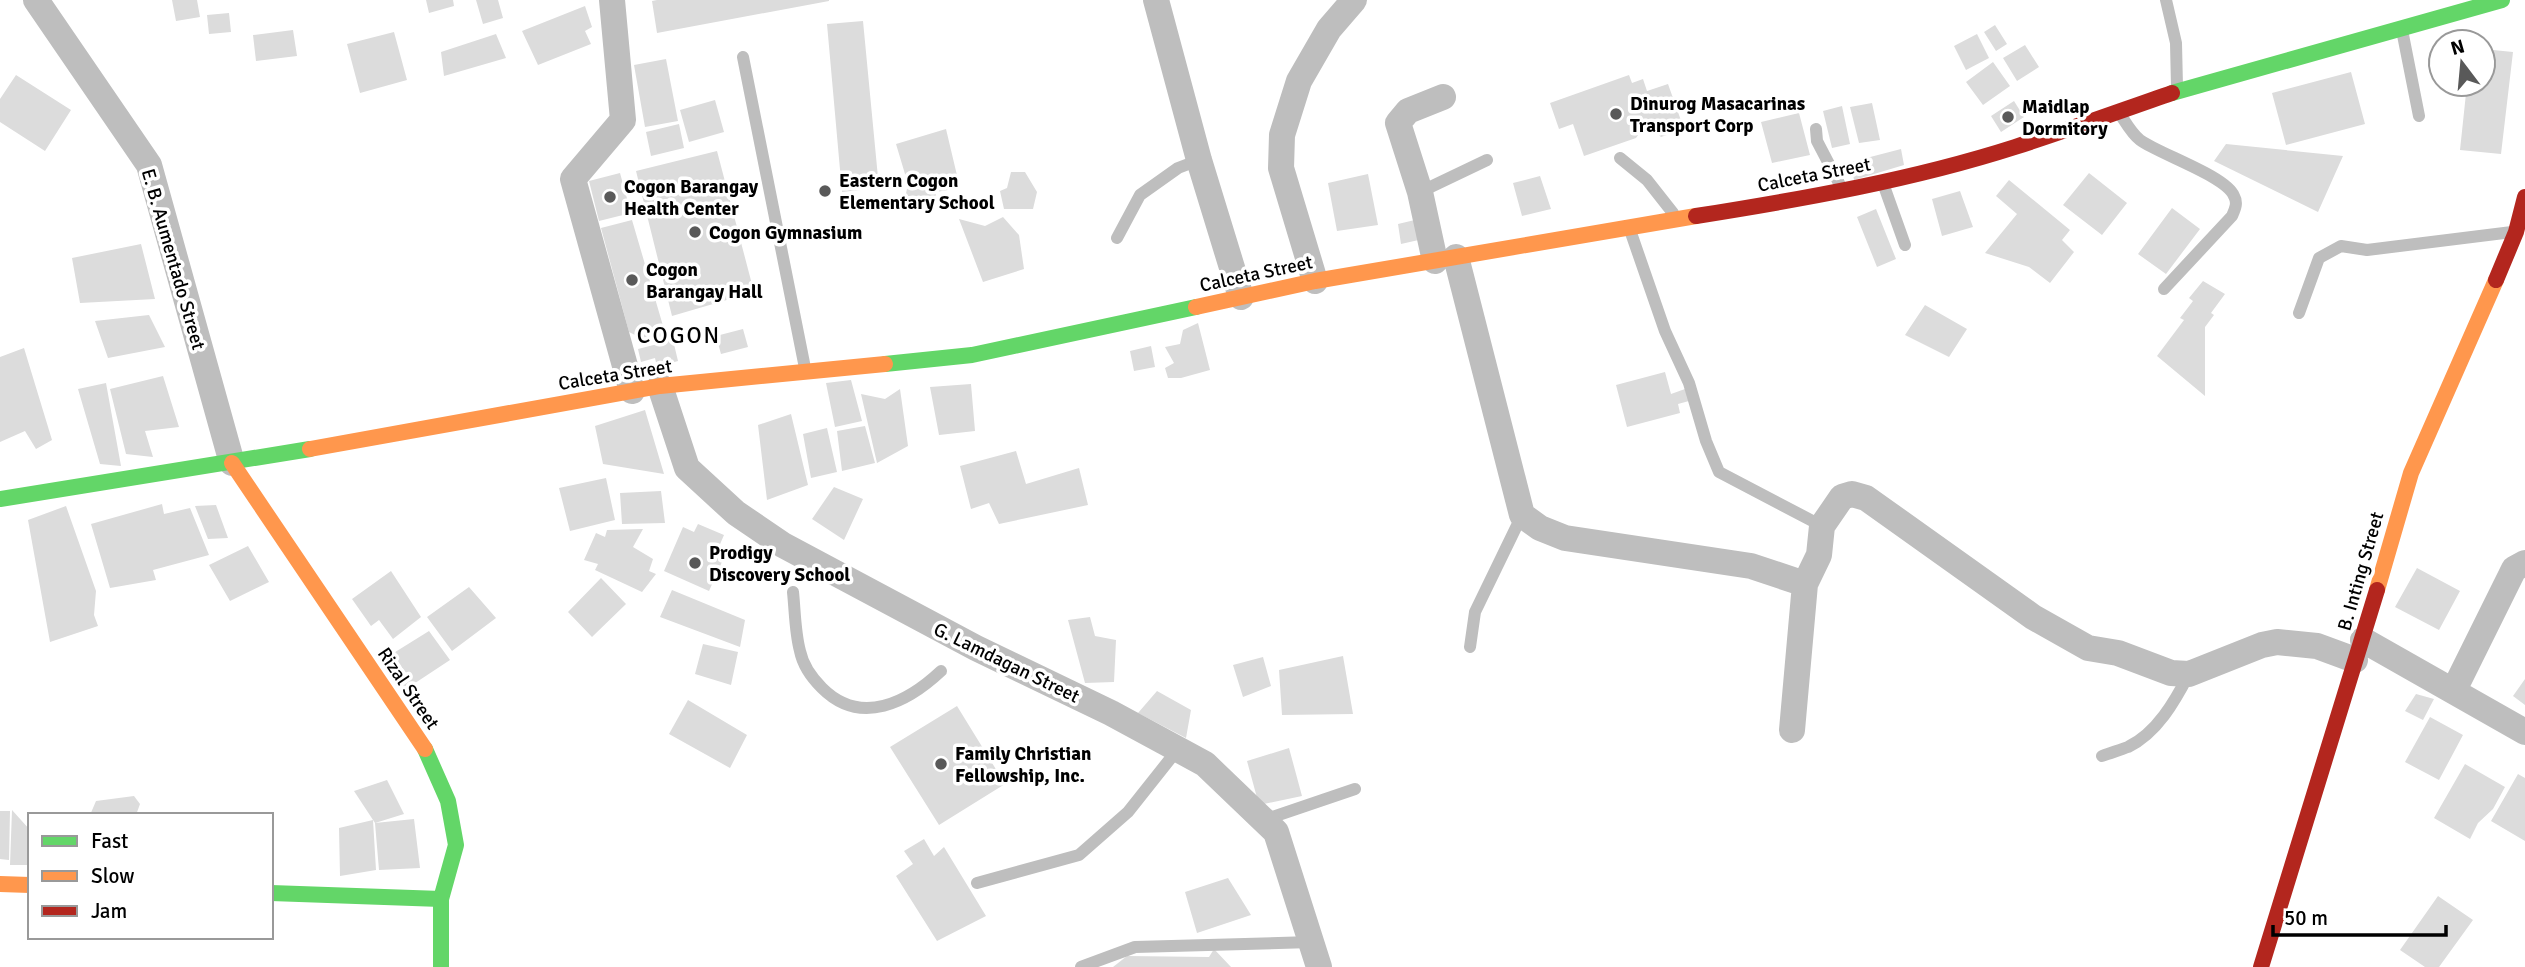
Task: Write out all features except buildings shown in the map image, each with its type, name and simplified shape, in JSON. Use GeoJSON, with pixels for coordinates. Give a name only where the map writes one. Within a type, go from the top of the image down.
{"type":"FeatureCollection","features":[{"type":"Feature","properties":{"kind":"main road","name":"Calceta Street"},"geometry":{"type":"LineString","coordinates":[[0,499],[232,463],[660,386],[972,355],[1315,281],[1628,226],[1773,204],[1882,182],[2013,148],[2178,91],[2502,0]]}},
{"type":"Feature","properties":{"kind":"main road","name":"B. Inting Street"},"geometry":{"type":"LineString","coordinates":[[2261,967],[2411,473],[2516,232],[2525,197]]}},
{"type":"Feature","properties":{"kind":"main road","name":"Rizal Street"},"geometry":{"type":"LineString","coordinates":[[232,463],[426,751],[448,801],[456,845],[441,899],[441,967]]}},
{"type":"Feature","properties":{"kind":"main road"},"geometry":{"type":"LineString","coordinates":[[0,884],[28,885]]}},
{"type":"Feature","properties":{"kind":"main road"},"geometry":{"type":"LineString","coordinates":[[273,893],[441,899]]}},
{"type":"Feature","properties":{"kind":"street","name":"E. B. Aumentado Street"},"geometry":{"type":"LineString","coordinates":[[36,0],[149,165],[232,463]]}},
{"type":"Feature","properties":{"kind":"street"},"geometry":{"type":"LineString","coordinates":[[612,0],[623,120],[573,179],[632,391]]}},
{"type":"Feature","properties":{"kind":"street"},"geometry":{"type":"LineString","coordinates":[[1156,0],[1199,160],[1241,297]]}},
{"type":"Feature","properties":{"kind":"street"},"geometry":{"type":"LineString","coordinates":[[1315,281],[1282,168],[1282,135],[1300,81],[1329,29],[1354,0]]}},
{"type":"Feature","properties":{"kind":"street"},"geometry":{"type":"LineString","coordinates":[[1443,97],[1408,111],[1398,123],[1420,192],[1446,259],[1522,514],[1540,528],[1565,538],[1751,566],[1805,584]]}},
{"type":"Feature","properties":{"kind":"street","name":"G. Lamdagan Street"},"geometry":{"type":"LineString","coordinates":[[660,386],[687,468],[745,519],[783,545],[964,642],[1111,713],[1205,764],[1276,832],[1315,954]]}},
{"type":"Feature","properties":{"kind":"street"},"geometry":{"type":"LineString","coordinates":[[1792,730],[1805,584],[1819,555],[1822,526],[1842,498],[1852,494],[1866,498],[2033,617],[2088,648],[2118,653],[2171,673],[2189,674],[2262,645],[2277,642],[2359,650],[2454,690],[2525,732]]}},
{"type":"Feature","properties":{"kind":"street"},"geometry":{"type":"LineString","coordinates":[[2454,690],[2514,569],[2525,563]]}},
{"type":"Feature","properties":{"kind":"lane"},"geometry":{"type":"LineString","coordinates":[[2166,0],[2176,43],[2178,91]]}},
{"type":"Feature","properties":{"kind":"lane"},"geometry":{"type":"LineString","coordinates":[[2402,29],[2419,116]]}},
{"type":"Feature","properties":{"kind":"lane"},"geometry":{"type":"LineString","coordinates":[[743,57],[806,372]]}},
{"type":"Feature","properties":{"kind":"lane"},"geometry":{"type":"LineString","coordinates":[[2118,111],[2139,140],[2231,189],[2237,204],[2232,216],[2164,289]]}},
{"type":"Feature","properties":{"kind":"lane"},"geometry":{"type":"LineString","coordinates":[[1816,129],[1817,141],[1843,190]]}},
{"type":"Feature","properties":{"kind":"lane"},"geometry":{"type":"LineString","coordinates":[[1620,158],[1647,180],[1678,219]]}},
{"type":"Feature","properties":{"kind":"lane"},"geometry":{"type":"LineString","coordinates":[[1117,238],[1140,195],[1178,168],[1199,160]]}},
{"type":"Feature","properties":{"kind":"lane"},"geometry":{"type":"LineString","coordinates":[[1420,192],[1487,160]]}},
{"type":"Feature","properties":{"kind":"lane"},"geometry":{"type":"LineString","coordinates":[[1882,182],[1905,245]]}},
{"type":"Feature","properties":{"kind":"lane"},"geometry":{"type":"LineString","coordinates":[[1628,226],[1665,331],[1689,383],[1706,441],[1719,472],[1822,526]]}},
{"type":"Feature","properties":{"kind":"lane"},"geometry":{"type":"LineString","coordinates":[[2299,313],[2319,258],[2342,246],[2367,250],[2516,232]]}},
{"type":"Feature","properties":{"kind":"lane"},"geometry":{"type":"LineString","coordinates":[[1470,647],[1475,612],[1522,514]]}},
{"type":"Feature","properties":{"kind":"lane"},"geometry":{"type":"LineString","coordinates":[[793,592],[800,651],[811,677],[838,701],[852,707],[883,705],[920,690],[941,671]]}},
{"type":"Feature","properties":{"kind":"lane"},"geometry":{"type":"LineString","coordinates":[[2102,756],[2131,746],[2159,722],[2175,701],[2189,674]]}},
{"type":"Feature","properties":{"kind":"lane"},"geometry":{"type":"LineString","coordinates":[[976,883],[1079,855],[1128,812],[1178,750]]}},
{"type":"Feature","properties":{"kind":"lane"},"geometry":{"type":"LineString","coordinates":[[1264,821],[1356,789]]}},
{"type":"Feature","properties":{"kind":"lane"},"geometry":{"type":"LineString","coordinates":[[1081,967],[1135,947],[1315,954]]}},
{"type":"Feature","properties":{"kind":"traffic: fast"},"geometry":{"type":"LineString","coordinates":[[2172,93],[2502,0]]}},
{"type":"Feature","properties":{"kind":"traffic: fast"},"geometry":{"type":"LineString","coordinates":[[885,364],[972,355],[1196,307]]}},
{"type":"Feature","properties":{"kind":"traffic: fast"},"geometry":{"type":"LineString","coordinates":[[0,499],[310,449]]}},
{"type":"Feature","properties":{"kind":"traffic: fast"},"geometry":{"type":"LineString","coordinates":[[425,749],[448,801],[456,845],[441,899],[441,967]]}},
{"type":"Feature","properties":{"kind":"traffic: fast"},"geometry":{"type":"LineString","coordinates":[[273,893],[441,899]]}},
{"type":"Feature","properties":{"kind":"traffic: slow"},"geometry":{"type":"LineString","coordinates":[[1196,307],[1315,281],[1696,216]]}},
{"type":"Feature","properties":{"kind":"traffic: slow"},"geometry":{"type":"LineString","coordinates":[[2377,590],[2411,473],[2496,280]]}},
{"type":"Feature","properties":{"kind":"traffic: slow"},"geometry":{"type":"LineString","coordinates":[[310,449],[660,386],[885,364]]}},
{"type":"Feature","properties":{"kind":"traffic: slow"},"geometry":{"type":"LineString","coordinates":[[232,463],[425,749]]}},
{"type":"Feature","properties":{"kind":"traffic: slow"},"geometry":{"type":"LineString","coordinates":[[0,884],[28,885]]}},
{"type":"Feature","properties":{"kind":"traffic: jam"},"geometry":{"type":"LineString","coordinates":[[1696,216],[1897,179],[1976,159],[2172,93]]}},
{"type":"Feature","properties":{"kind":"traffic: jam"},"geometry":{"type":"LineString","coordinates":[[2496,280],[2516,232],[2525,197]]}},
{"type":"Feature","properties":{"kind":"traffic: jam"},"geometry":{"type":"LineString","coordinates":[[2261,967],[2377,590]]}},
{"type":"Feature","properties":{"kind":"place","name":"Dinurog Masacarinas Transport Corp"},"geometry":{"type":"Point","coordinates":[1616,114]}},
{"type":"Feature","properties":{"kind":"place","name":"Maidlap Dormitory"},"geometry":{"type":"Point","coordinates":[2008,117]}},
{"type":"Feature","properties":{"kind":"place","name":"Eastern Cogon Elementary School"},"geometry":{"type":"Point","coordinates":[825,191]}},
{"type":"Feature","properties":{"kind":"place","name":"Cogon Barangay Health Center"},"geometry":{"type":"Point","coordinates":[610,197]}},
{"type":"Feature","properties":{"kind":"place","name":"Cogon Gymnasium"},"geometry":{"type":"Point","coordinates":[695,232]}},
{"type":"Feature","properties":{"kind":"place","name":"Cogon Barangay Hall"},"geometry":{"type":"Point","coordinates":[632,280]}},
{"type":"Feature","properties":{"kind":"place","name":"Prodigy Discovery School"},"geometry":{"type":"Point","coordinates":[695,563]}},
{"type":"Feature","properties":{"kind":"place","name":"Family Christian Fellowship, Inc."},"geometry":{"type":"Point","coordinates":[941,764]}},
{"type":"Feature","properties":{"kind":"district","name":"COGON"},"geometry":{"type":"Point","coordinates":[679,335]}}]}
